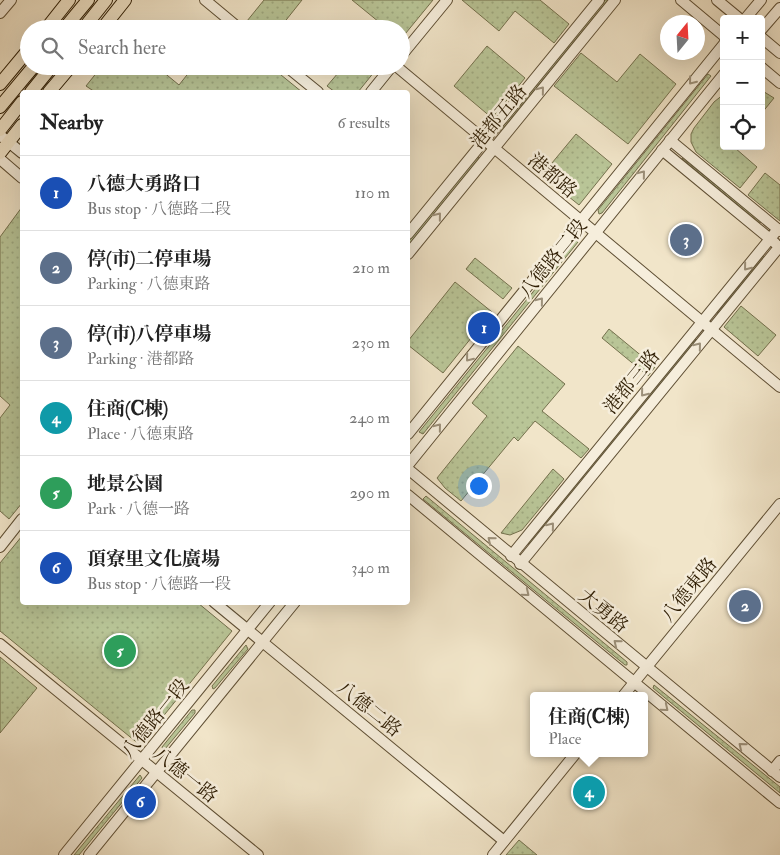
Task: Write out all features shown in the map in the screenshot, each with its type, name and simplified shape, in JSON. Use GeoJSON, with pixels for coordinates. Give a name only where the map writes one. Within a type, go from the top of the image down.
{"type":"FeatureCollection","features":[{"type":"Feature","properties":{"kind":"main road"},"geometry":{"type":"LineString","coordinates":[[53,20],[69,0]]}},
{"type":"Feature","properties":{"kind":"main road"},"geometry":{"type":"LineString","coordinates":[[71,20],[88,0]]}},
{"type":"Feature","properties":{"kind":"main road"},"geometry":{"type":"LineString","coordinates":[[90,20],[106,0]]}},
{"type":"Feature","properties":{"kind":"main road"},"geometry":{"type":"LineString","coordinates":[[109,20],[125,0]]}},
{"type":"Feature","properties":{"kind":"main road"},"geometry":{"type":"LineString","coordinates":[[0,84],[20,60]]}},
{"type":"Feature","properties":{"kind":"main road"},"geometry":{"type":"LineString","coordinates":[[0,107],[27,75]]}},
{"type":"Feature","properties":{"kind":"main road"},"geometry":{"type":"LineString","coordinates":[[33,90],[45,75]]}},
{"type":"Feature","properties":{"kind":"main road"},"geometry":{"type":"LineString","coordinates":[[51,90],[63,75]]}},
{"type":"Feature","properties":{"kind":"main road"},"geometry":{"type":"LineString","coordinates":[[0,130],[20,105]]}},
{"type":"Feature","properties":{"kind":"main road"},"geometry":{"type":"LineString","coordinates":[[0,153],[4,138],[20,126]]}},
{"type":"Feature","properties":{"kind":"street"},"geometry":{"type":"LineString","coordinates":[[0,14],[11,0]]}},
{"type":"Feature","properties":{"kind":"street"},"geometry":{"type":"LineString","coordinates":[[205,0],[229,20]]}},
{"type":"Feature","properties":{"kind":"street"},"geometry":{"type":"LineString","coordinates":[[410,45],[447,0]]}},
{"type":"Feature","properties":{"kind":"street","name":"港都五路"},"geometry":{"type":"LineString","coordinates":[[410,232],[599,0]]}},
{"type":"Feature","properties":{"kind":"street","name":"港都五路"},"geometry":{"type":"LineString","coordinates":[[410,252],[615,0]]}},
{"type":"Feature","properties":{"kind":"street"},"geometry":{"type":"LineString","coordinates":[[681,0],[720,33]]}},
{"type":"Feature","properties":{"kind":"street"},"geometry":{"type":"LineString","coordinates":[[717,0],[735,15]]}},
{"type":"Feature","properties":{"kind":"street"},"geometry":{"type":"LineString","coordinates":[[749,15],[761,0]]}},
{"type":"Feature","properties":{"kind":"street"},"geometry":{"type":"LineString","coordinates":[[765,25],[780,8]]}},
{"type":"Feature","properties":{"kind":"street"},"geometry":{"type":"LineString","coordinates":[[765,40],[780,52]]}},
{"type":"Feature","properties":{"kind":"street","name":"八德路二段"},"geometry":{"type":"LineString","coordinates":[[410,432],[720,49]]}},
{"type":"Feature","properties":{"kind":"street"},"geometry":{"type":"LineString","coordinates":[[765,70],[780,83]]}},
{"type":"Feature","properties":{"kind":"street"},"geometry":{"type":"LineString","coordinates":[[297,75],[316,90]]}},
{"type":"Feature","properties":{"kind":"street"},"geometry":{"type":"LineString","coordinates":[[373,90],[385,75]]}},
{"type":"Feature","properties":{"kind":"street","name":"港都路"},"geometry":{"type":"LineString","coordinates":[[407,75],[780,387]]}},
{"type":"Feature","properties":{"kind":"street","name":"八德路二段"},"geometry":{"type":"LineString","coordinates":[[410,463],[720,79]]}},
{"type":"Feature","properties":{"kind":"street"},"geometry":{"type":"LineString","coordinates":[[4,138],[20,151]]}},
{"type":"Feature","properties":{"kind":"street"},"geometry":{"type":"LineString","coordinates":[[670,140],[779,230]]}},
{"type":"Feature","properties":{"kind":"street"},"geometry":{"type":"LineString","coordinates":[[662,150],[780,247]]}},
{"type":"Feature","properties":{"kind":"street"},"geometry":{"type":"LineString","coordinates":[[0,159],[20,176]]}},
{"type":"Feature","properties":{"kind":"street","name":"港都三路"},"geometry":{"type":"LineString","coordinates":[[511,556],[779,230]]}},
{"type":"Feature","properties":{"kind":"street","name":"港都三路"},"geometry":{"type":"LineString","coordinates":[[520,564],[780,247]]}},
{"type":"Feature","properties":{"kind":"street","name":"大勇路"},"geometry":{"type":"LineString","coordinates":[[410,471],[520,564],[776,774]]}},
{"type":"Feature","properties":{"kind":"street","name":"大勇路"},"geometry":{"type":"LineString","coordinates":[[410,497],[646,692]]}},
{"type":"Feature","properties":{"kind":"street","name":"八德東路"},"geometry":{"type":"LineString","coordinates":[[626,692],[780,504]]}},
{"type":"Feature","properties":{"kind":"street"},"geometry":{"type":"LineString","coordinates":[[1,542],[20,521]]}},
{"type":"Feature","properties":{"kind":"street","name":"八德二路"},"geometry":{"type":"LineString","coordinates":[[218,605],[504,841]]}},
{"type":"Feature","properties":{"kind":"street","name":"八德路一段"},"geometry":{"type":"LineString","coordinates":[[64,855],[268,605]]}},
{"type":"Feature","properties":{"kind":"street","name":"八德路一段"},"geometry":{"type":"LineString","coordinates":[[89,855],[293,605]]}},
{"type":"Feature","properties":{"kind":"street","name":"八德一路"},"geometry":{"type":"LineString","coordinates":[[0,644],[258,855]]}},
{"type":"Feature","properties":{"kind":"street"},"geometry":{"type":"LineString","coordinates":[[196,693],[211,705]]}},
{"type":"Feature","properties":{"kind":"street","name":"大勇路"},"geometry":{"type":"LineString","coordinates":[[648,694],[780,802]]}},
{"type":"Feature","properties":{"kind":"street"},"geometry":{"type":"LineString","coordinates":[[493,855],[573,757]]}},
{"type":"Feature","properties":{"kind":"street"},"geometry":{"type":"LineString","coordinates":[[776,774],[780,761]]}},
{"type":"Feature","properties":{"kind":"green space"},"geometry":{"type":"Polygon","coordinates":[[[264,0],[302,0],[286,20],[248,20],[264,0]]]}},
{"type":"Feature","properties":{"kind":"green space"},"geometry":{"type":"Polygon","coordinates":[[[352,0],[433,0],[410,28],[410,20],[377,20],[352,0]]]}},
{"type":"Feature","properties":{"kind":"green space"},"geometry":{"type":"Polygon","coordinates":[[[462,0],[540,0],[569,24],[554,43],[515,11],[499,31],[462,0]]]}},
{"type":"Feature","properties":{"kind":"green space"},"geometry":{"type":"Polygon","coordinates":[[[605,0],[608,0],[502,130],[500,130],[605,0]]]}},
{"type":"Feature","properties":{"kind":"green space"},"geometry":{"type":"Polygon","coordinates":[[[487,46],[525,78],[492,118],[454,86],[487,46]]]}},
{"type":"Feature","properties":{"kind":"green space"},"geometry":{"type":"Polygon","coordinates":[[[581,53],[617,82],[640,54],[676,84],[628,144],[554,86],[581,53]]]}},
{"type":"Feature","properties":{"kind":"green space"},"geometry":{"type":"Polygon","coordinates":[[[708,74],[711,76],[602,213],[599,214],[598,210],[708,74]]]}},
{"type":"Feature","properties":{"kind":"green space"},"geometry":{"type":"Polygon","coordinates":[[[95,75],[167,75],[179,85],[187,75],[281,75],[300,90],[92,90],[86,86],[95,75]]]}},
{"type":"Feature","properties":{"kind":"green space"},"geometry":{"type":"Polygon","coordinates":[[[336,75],[372,75],[360,90],[332,90],[327,86],[336,75]]]}},
{"type":"Feature","properties":{"kind":"green space"},"geometry":{"type":"Polygon","coordinates":[[[765,92],[774,98],[765,109],[765,92]]]}},
{"type":"Feature","properties":{"kind":"green space"},"geometry":{"type":"Polygon","coordinates":[[[720,97],[720,150],[737,150],[757,167],[740,188],[696,152],[691,142],[691,134],[694,128],[720,97]]]}},
{"type":"Feature","properties":{"kind":"green space"},"geometry":{"type":"Polygon","coordinates":[[[576,134],[612,164],[579,205],[542,175],[576,134]]]}},
{"type":"Feature","properties":{"kind":"green space"},"geometry":{"type":"Polygon","coordinates":[[[477,157],[479,157],[410,244],[410,240],[477,157]]]}},
{"type":"Feature","properties":{"kind":"green space"},"geometry":{"type":"Polygon","coordinates":[[[682,159],[761,221],[760,223],[682,159]]]}},
{"type":"Feature","properties":{"kind":"green space"},"geometry":{"type":"Polygon","coordinates":[[[765,173],[780,185],[780,221],[748,195],[765,173]]]}},
{"type":"Feature","properties":{"kind":"green space"},"geometry":{"type":"Polygon","coordinates":[[[20,210],[20,505],[9,519],[0,511],[0,418],[10,405],[0,396],[0,237],[20,210]]]}},
{"type":"Feature","properties":{"kind":"green space"},"geometry":{"type":"Polygon","coordinates":[[[576,239],[578,242],[423,434],[419,432],[576,239]]]}},
{"type":"Feature","properties":{"kind":"green space"},"geometry":{"type":"Polygon","coordinates":[[[762,256],[764,258],[719,313],[717,313],[762,256]]]}},
{"type":"Feature","properties":{"kind":"green space"},"geometry":{"type":"Polygon","coordinates":[[[475,258],[512,288],[503,299],[466,269],[475,258]]]}},
{"type":"Feature","properties":{"kind":"green space"},"geometry":{"type":"Polygon","coordinates":[[[455,282],[492,312],[443,373],[410,347],[410,338],[455,282]]]}},
{"type":"Feature","properties":{"kind":"green space"},"geometry":{"type":"Polygon","coordinates":[[[741,306],[776,335],[758,356],[724,327],[741,306]]]}},
{"type":"Feature","properties":{"kind":"green space"},"geometry":{"type":"Polygon","coordinates":[[[609,329],[655,367],[648,376],[602,338],[609,329]]]}},
{"type":"Feature","properties":{"kind":"green space"},"geometry":{"type":"Polygon","coordinates":[[[694,339],[696,341],[530,544],[528,544],[694,339]]]}},
{"type":"Feature","properties":{"kind":"green space"},"geometry":{"type":"Polygon","coordinates":[[[518,346],[565,384],[542,411],[589,449],[581,458],[535,421],[518,441],[514,437],[461,501],[445,488],[437,478],[487,416],[472,403],[518,346]]]}},
{"type":"Feature","properties":{"kind":"green space"},"geometry":{"type":"Polygon","coordinates":[[[553,469],[564,479],[522,530],[510,535],[501,533],[553,469]]]}},
{"type":"Feature","properties":{"kind":"green space"},"geometry":{"type":"Polygon","coordinates":[[[426,496],[627,662],[627,665],[423,499],[426,496]]]}},
{"type":"Feature","properties":{"kind":"green space"},"geometry":{"type":"Polygon","coordinates":[[[20,538],[20,605],[200,605],[232,631],[140,745],[0,631],[0,563],[20,538]]]}},
{"type":"Feature","properties":{"kind":"green space"},"geometry":{"type":"Polygon","coordinates":[[[246,645],[248,649],[213,689],[212,686],[246,645]]]}},
{"type":"Feature","properties":{"kind":"green space"},"geometry":{"type":"Polygon","coordinates":[[[0,657],[37,688],[0,733],[0,657]]]}},
{"type":"Feature","properties":{"kind":"green space"},"geometry":{"type":"Polygon","coordinates":[[[654,685],[780,787],[780,793],[653,688],[654,685]]]}},
{"type":"Feature","properties":{"kind":"green space"},"geometry":{"type":"Polygon","coordinates":[[[192,710],[195,710],[195,713],[163,750],[162,747],[192,710]]]}},
{"type":"Feature","properties":{"kind":"green space"},"geometry":{"type":"Polygon","coordinates":[[[140,775],[142,778],[79,855],[74,855],[140,775]]]}},
{"type":"Feature","properties":{"kind":"green space"},"geometry":{"type":"Polygon","coordinates":[[[519,840],[537,855],[506,855],[519,840]]]}},
{"type":"Feature","properties":{"kind":"place","name":"停(市)八停車場"},"geometry":{"type":"Point","coordinates":[686,240]}},
{"type":"Feature","properties":{"kind":"place","name":"八德大勇路口"},"geometry":{"type":"Point","coordinates":[484,328]}},
{"type":"Feature","properties":{"kind":"place","name":"停(市)二停車場"},"geometry":{"type":"Point","coordinates":[745,606]}},
{"type":"Feature","properties":{"kind":"place","name":"地景公園"},"geometry":{"type":"Point","coordinates":[120,651]}},
{"type":"Feature","properties":{"kind":"place","name":"住商(C棟)"},"geometry":{"type":"Point","coordinates":[589,792]}},
{"type":"Feature","properties":{"kind":"place","name":"頂寮里文化廣場"},"geometry":{"type":"Point","coordinates":[140,802]}}]}
